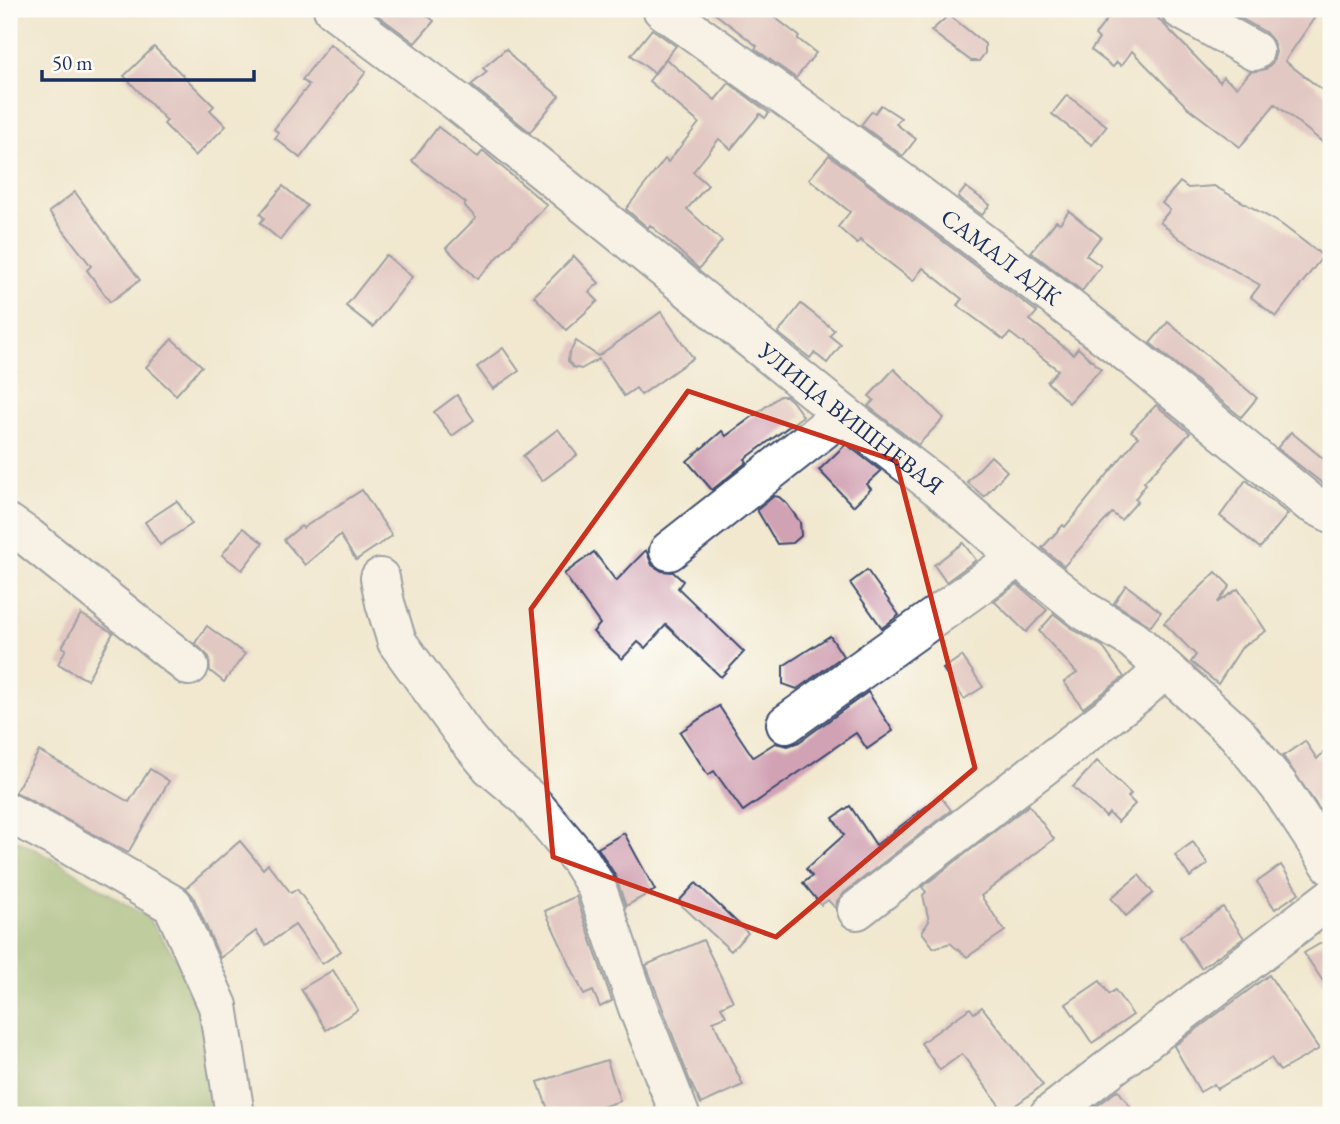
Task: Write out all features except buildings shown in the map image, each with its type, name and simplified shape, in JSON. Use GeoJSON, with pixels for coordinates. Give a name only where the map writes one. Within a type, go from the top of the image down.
{"type":"FeatureCollection","features":[{"type":"Feature","properties":{"kind":"street","name":"УЛИЦА ВИШНЕВАЯ"},"geometry":{"type":"LineString","coordinates":[[333,9],[460,104],[843,414],[940,489],[1085,611],[1132,639],[1237,734],[1279,786],[1331,865]]}},
{"type":"Feature","properties":{"kind":"street","name":"САМАЛ АДК"},"geometry":{"type":"LineString","coordinates":[[662,9],[958,224],[1134,358],[1309,502],[1330,511]]}},
{"type":"Feature","properties":{"kind":"street"},"geometry":{"type":"LineString","coordinates":[[1180,9],[1254,51]]}},
{"type":"Feature","properties":{"kind":"street"},"geometry":{"type":"LineString","coordinates":[[669,551],[843,414]]}},
{"type":"Feature","properties":{"kind":"street"},"geometry":{"type":"LineString","coordinates":[[9,524],[189,666]]}},
{"type":"Feature","properties":{"kind":"street"},"geometry":{"type":"LineString","coordinates":[[786,724],[1018,557]]}},
{"type":"Feature","properties":{"kind":"street"},"geometry":{"type":"LineString","coordinates":[[380,578],[397,642],[466,737],[491,767],[535,807],[580,860],[596,886],[638,1008],[680,1115]]}},
{"type":"Feature","properties":{"kind":"street"},"geometry":{"type":"LineString","coordinates":[[857,910],[1137,694],[1165,669]]}},
{"type":"Feature","properties":{"kind":"street"},"geometry":{"type":"LineString","coordinates":[[9,813],[173,905],[218,1006],[235,1115]]}},
{"type":"Feature","properties":{"kind":"street"},"geometry":{"type":"LineString","coordinates":[[1049,1115],[1331,898]]}},
{"type":"Feature","properties":{"kind":"highlighted area"},"geometry":{"type":"Polygon","coordinates":[[[688,391],[896,461],[975,768],[776,937],[553,857],[531,609],[688,391]]]}},
{"type":"Feature","properties":{"kind":"green space"},"geometry":{"type":"Polygon","coordinates":[[[9,836],[57,861],[148,918],[192,981],[212,1055],[216,1115],[9,1115],[9,836]]]}}]}
